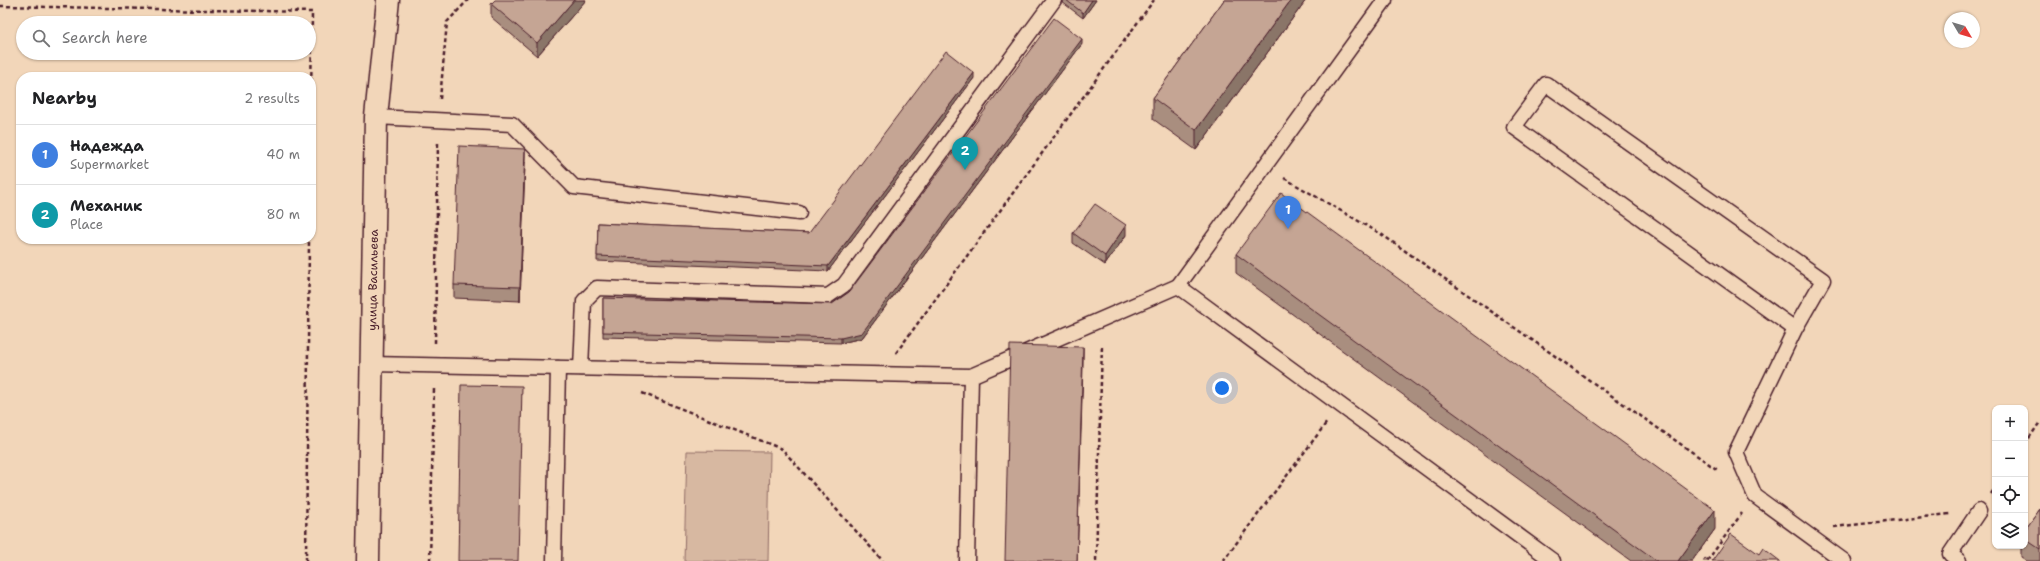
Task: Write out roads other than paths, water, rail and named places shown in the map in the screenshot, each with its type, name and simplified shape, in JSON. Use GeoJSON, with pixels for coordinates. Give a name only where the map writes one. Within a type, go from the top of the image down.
{"type":"FeatureCollection","features":[{"type":"Feature","properties":{"kind":"street","name":"улица Васильева"},"geometry":{"type":"LineString","coordinates":[[368,561],[376,117],[388,0]]}},
{"type":"Feature","properties":{"kind":"lane"},"geometry":{"type":"LineString","coordinates":[[581,368],[584,301],[597,288],[828,296],[844,285],[1054,0]]}},
{"type":"Feature","properties":{"kind":"lane"},"geometry":{"type":"LineString","coordinates":[[371,364],[971,376],[1178,286],[1385,0]]}},
{"type":"Feature","properties":{"kind":"lane"},"geometry":{"type":"LineString","coordinates":[[1795,329],[1514,127],[1546,84],[1823,280],[1795,329],[1736,452],[1755,496],[1844,561]]}},
{"type":"Feature","properties":{"kind":"lane"},"geometry":{"type":"LineString","coordinates":[[376,117],[512,124],[574,187],[800,213]]}},
{"type":"Feature","properties":{"kind":"lane"},"geometry":{"type":"LineString","coordinates":[[1178,286],[1553,561]]}},
{"type":"Feature","properties":{"kind":"lane"},"geometry":{"type":"LineString","coordinates":[[554,561],[558,368]]}},
{"type":"Feature","properties":{"kind":"lane"},"geometry":{"type":"LineString","coordinates":[[967,561],[971,376]]}},
{"type":"Feature","properties":{"kind":"lane"},"geometry":{"type":"LineString","coordinates":[[1959,561],[1950,554],[1980,511]]}},
{"type":"Feature","properties":{"kind":"place","name":"Механик"},"geometry":{"type":"Point","coordinates":[965,170]}},
{"type":"Feature","properties":{"kind":"place","name":"Надежда"},"geometry":{"type":"Point","coordinates":[1288,229]}}]}
